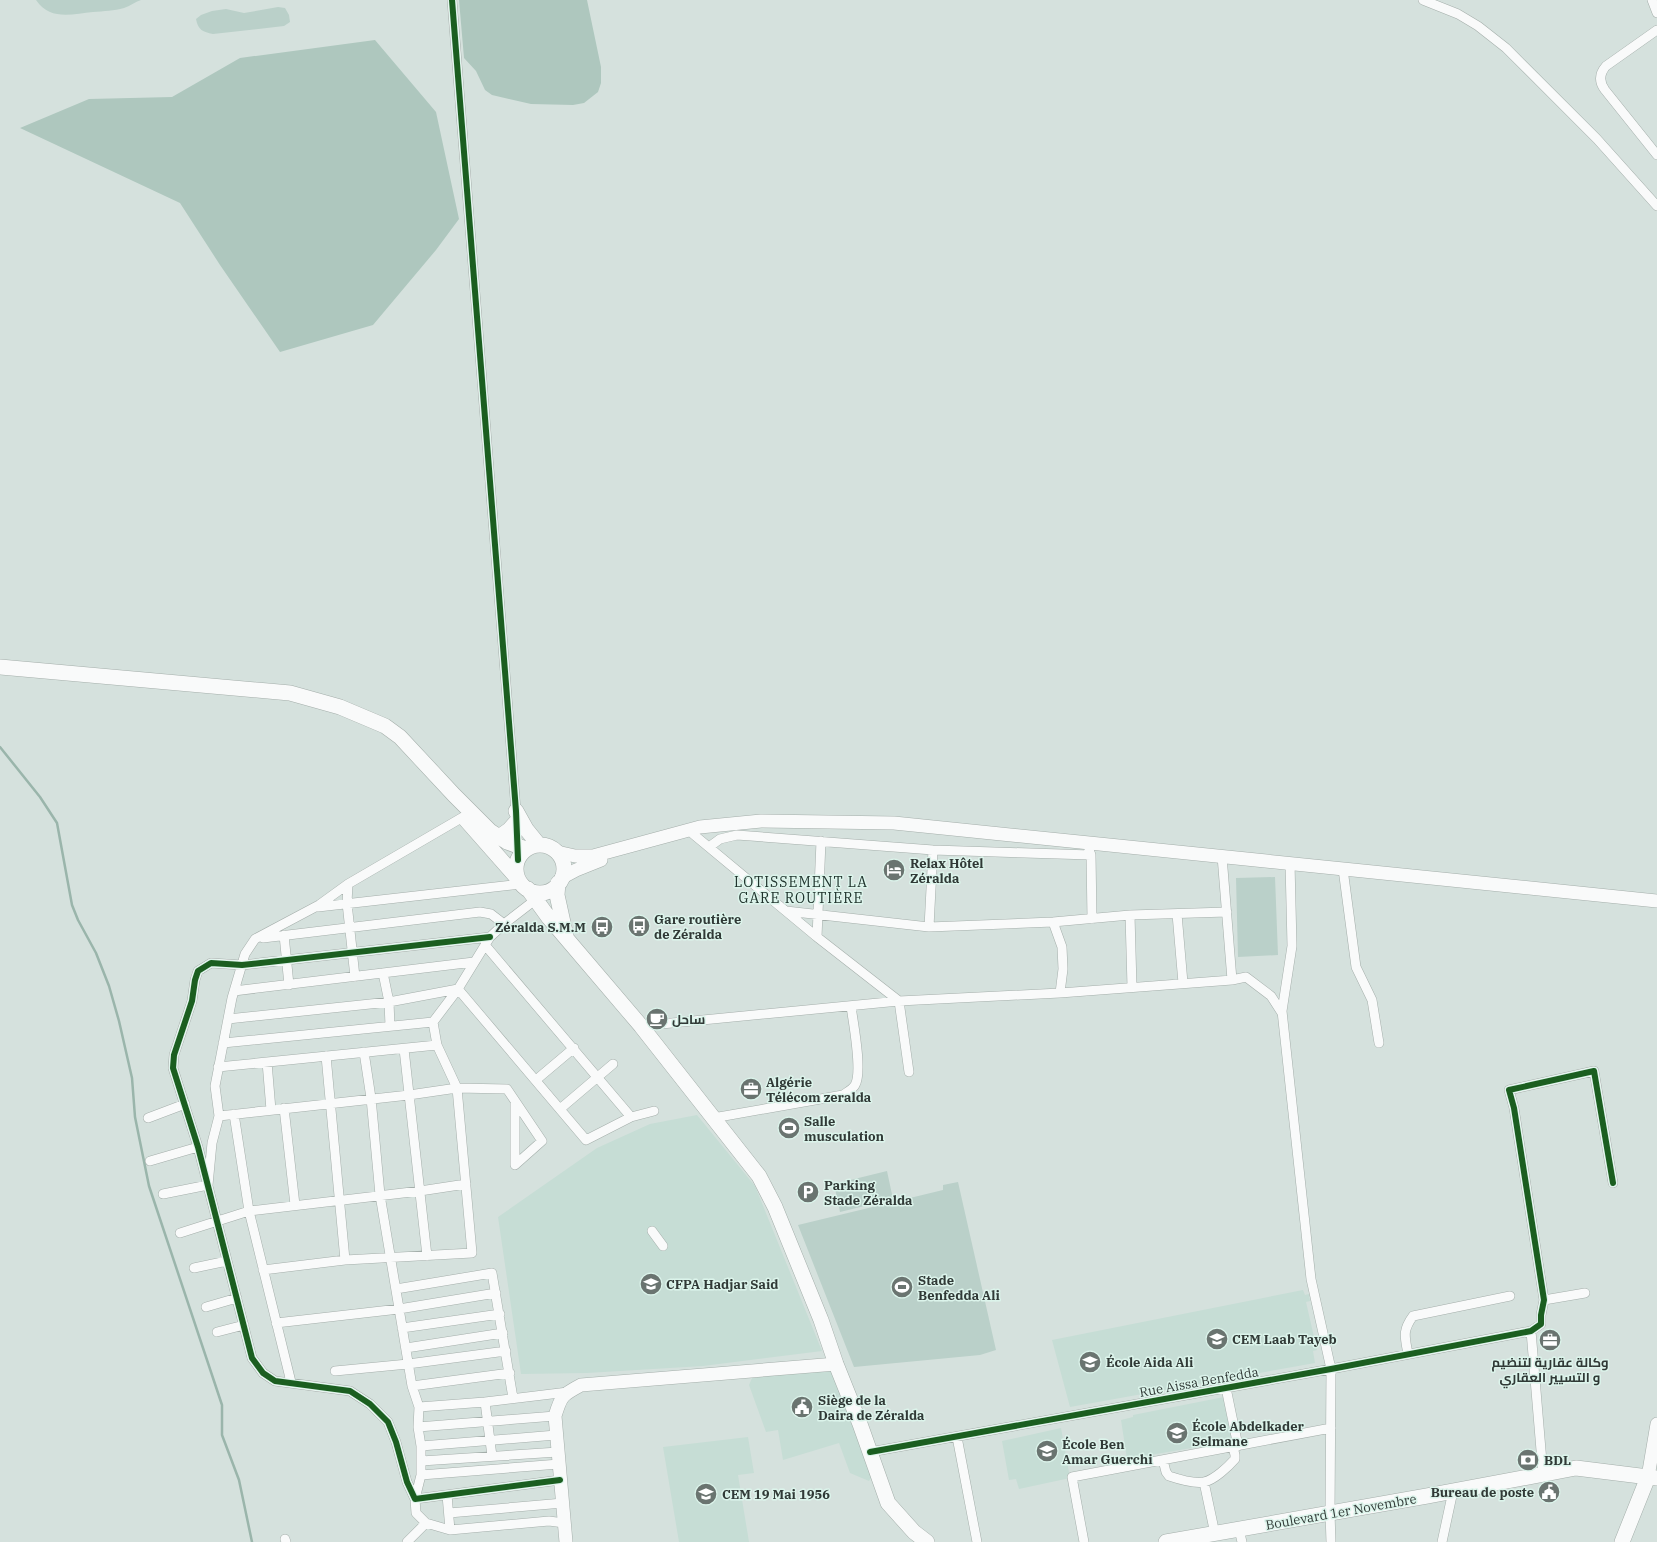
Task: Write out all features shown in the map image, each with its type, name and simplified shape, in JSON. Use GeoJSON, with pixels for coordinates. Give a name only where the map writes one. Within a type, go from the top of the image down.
{"type":"FeatureCollection","features":[{"type":"Feature","properties":{"kind":"main road"},"geometry":{"type":"LineString","coordinates":[[0,666],[290,694],[340,707],[385,726],[400,737],[477,819],[498,837],[525,850],[545,846],[557,852],[574,856],[593,856],[690,829],[761,821],[894,823],[1089,848],[1222,856],[1657,901]]}},
{"type":"Feature","properties":{"kind":"main road"},"geometry":{"type":"LineString","coordinates":[[366,718],[388,734],[407,751],[526,888],[541,892],[547,891],[560,881],[595,862],[714,827]]}},
{"type":"Feature","properties":{"kind":"main road"},"geometry":{"type":"LineString","coordinates":[[498,837],[509,830],[516,816],[526,829],[525,850],[516,873],[526,888],[549,918],[641,1026],[759,1176],[775,1207],[821,1320],[888,1503],[914,1532],[928,1542]]}},
{"type":"Feature","properties":{"kind":"main road"},"geometry":{"type":"LineString","coordinates":[[557,852],[563,864],[557,895],[566,937]]}},
{"type":"Feature","properties":{"kind":"main road"},"geometry":{"type":"LineString","coordinates":[[565,1540],[555,1416],[560,1399],[568,1392],[581,1386],[836,1364]]}},
{"type":"Feature","properties":{"kind":"main road"},"geometry":{"type":"LineString","coordinates":[[1622,1542],[1653,1477],[1657,1424]]}},
{"type":"Feature","properties":{"kind":"main road","name":"Boulevard 1er Novembre"},"geometry":{"type":"LineString","coordinates":[[1166,1542],[1187,1540],[1215,1534],[1240,1536],[1330,1514],[1576,1468],[1653,1477]]}},
{"type":"Feature","properties":{"kind":"street"},"geometry":{"type":"LineString","coordinates":[[452,0],[516,816],[525,850]]}},
{"type":"Feature","properties":{"kind":"street"},"geometry":{"type":"LineString","coordinates":[[1423,0],[1458,14],[1478,26],[1506,48],[1597,139],[1657,206]]}},
{"type":"Feature","properties":{"kind":"street"},"geometry":{"type":"LineString","coordinates":[[1652,0],[1657,13]]}},
{"type":"Feature","properties":{"kind":"street"},"geometry":{"type":"LineString","coordinates":[[1657,30],[1606,66],[1602,70],[1601,80],[1605,90],[1657,155]]}},
{"type":"Feature","properties":{"kind":"street"},"geometry":{"type":"LineString","coordinates":[[208,1185],[212,1143],[219,1116],[214,1086],[234,992],[245,954],[255,939],[315,907],[348,884],[463,817]]}},
{"type":"Feature","properties":{"kind":"street"},"geometry":{"type":"LineString","coordinates":[[693,834],[817,937],[898,1001],[909,1072]]}},
{"type":"Feature","properties":{"kind":"street"},"geometry":{"type":"LineString","coordinates":[[709,847],[725,837],[737,836],[933,850],[1089,848],[1092,919]]}},
{"type":"Feature","properties":{"kind":"street"},"geometry":{"type":"LineString","coordinates":[[817,937],[822,841]]}},
{"type":"Feature","properties":{"kind":"street"},"geometry":{"type":"LineString","coordinates":[[929,927],[933,850]]}},
{"type":"Feature","properties":{"kind":"street"},"geometry":{"type":"LineString","coordinates":[[1222,856],[1232,980]]}},
{"type":"Feature","properties":{"kind":"street"},"geometry":{"type":"LineString","coordinates":[[1290,863],[1292,946],[1282,1013],[1311,1279],[1331,1369],[1331,1542]]}},
{"type":"Feature","properties":{"kind":"street"},"geometry":{"type":"LineString","coordinates":[[1344,869],[1356,967],[1372,1000],[1379,1043]]}},
{"type":"Feature","properties":{"kind":"street"},"geometry":{"type":"LineString","coordinates":[[348,884],[347,903],[355,977]]}},
{"type":"Feature","properties":{"kind":"street"},"geometry":{"type":"LineString","coordinates":[[315,907],[526,888]]}},
{"type":"Feature","properties":{"kind":"street"},"geometry":{"type":"LineString","coordinates":[[263,1270],[345,1260],[472,1253],[457,1088],[437,1045],[433,1022],[458,989],[490,937],[504,924],[526,888]]}},
{"type":"Feature","properties":{"kind":"street"},"geometry":{"type":"LineString","coordinates":[[786,911],[929,927],[1053,922],[1130,915],[1227,912]]}},
{"type":"Feature","properties":{"kind":"street"},"geometry":{"type":"LineString","coordinates":[[255,939],[480,912],[491,914],[504,924]]}},
{"type":"Feature","properties":{"kind":"street"},"geometry":{"type":"LineString","coordinates":[[1177,914],[1183,983]]}},
{"type":"Feature","properties":{"kind":"street"},"geometry":{"type":"LineString","coordinates":[[1130,915],[1132,987]]}},
{"type":"Feature","properties":{"kind":"street"},"geometry":{"type":"LineString","coordinates":[[1053,922],[1062,947],[1060,992]]}},
{"type":"Feature","properties":{"kind":"street"},"geometry":{"type":"LineString","coordinates":[[284,935],[289,985]]}},
{"type":"Feature","properties":{"kind":"street"},"geometry":{"type":"LineString","coordinates":[[415,1499],[407,1482],[396,1442],[388,1422],[370,1404],[350,1391],[275,1381],[263,1373],[252,1358],[198,1147],[173,1068],[192,1001],[198,971],[210,963],[242,965],[490,937]]}},
{"type":"Feature","properties":{"kind":"street"},"geometry":{"type":"LineString","coordinates":[[485,945],[631,1117]]}},
{"type":"Feature","properties":{"kind":"street"},"geometry":{"type":"LineString","coordinates":[[234,992],[474,962]]}},
{"type":"Feature","properties":{"kind":"street"},"geometry":{"type":"LineString","coordinates":[[383,973],[389,1002],[390,1026]]}},
{"type":"Feature","properties":{"kind":"street"},"geometry":{"type":"LineString","coordinates":[[641,1026],[898,1001],[1060,992],[1232,980],[1246,977],[1271,996],[1282,1013]]}},
{"type":"Feature","properties":{"kind":"street"},"geometry":{"type":"LineString","coordinates":[[228,1019],[389,1002],[458,989]]}},
{"type":"Feature","properties":{"kind":"street"},"geometry":{"type":"LineString","coordinates":[[458,989],[586,1140],[631,1117],[654,1111]]}},
{"type":"Feature","properties":{"kind":"street"},"geometry":{"type":"LineString","coordinates":[[713,1118],[843,1095],[855,1086],[859,1072],[851,1006]]}},
{"type":"Feature","properties":{"kind":"street"},"geometry":{"type":"LineString","coordinates":[[223,1044],[433,1022]]}},
{"type":"Feature","properties":{"kind":"street"},"geometry":{"type":"LineString","coordinates":[[218,1067],[437,1045]]}},
{"type":"Feature","properties":{"kind":"street"},"geometry":{"type":"LineString","coordinates":[[404,1048],[427,1256]]}},
{"type":"Feature","properties":{"kind":"street"},"geometry":{"type":"LineString","coordinates":[[536,1080],[574,1048]]}},
{"type":"Feature","properties":{"kind":"street"},"geometry":{"type":"LineString","coordinates":[[364,1052],[371,1098],[380,1195],[412,1386],[419,1407],[418,1427],[421,1446],[421,1460],[420,1475],[415,1499],[416,1512],[426,1523],[450,1530],[549,1521],[564,1523]]}},
{"type":"Feature","properties":{"kind":"street"},"geometry":{"type":"LineString","coordinates":[[326,1056],[329,1103],[345,1260]]}},
{"type":"Feature","properties":{"kind":"street"},"geometry":{"type":"LineString","coordinates":[[267,1062],[270,1110]]}},
{"type":"Feature","properties":{"kind":"street"},"geometry":{"type":"LineString","coordinates":[[560,1109],[613,1064]]}},
{"type":"Feature","properties":{"kind":"street"},"geometry":{"type":"LineString","coordinates":[[1543,1474],[1531,1331],[1541,1324],[1544,1300],[1514,1108],[1509,1090],[1594,1071],[1613,1184]]}},
{"type":"Feature","properties":{"kind":"street"},"geometry":{"type":"LineString","coordinates":[[219,1116],[409,1095],[457,1088],[507,1089],[542,1141],[515,1165],[515,1101]]}},
{"type":"Feature","properties":{"kind":"street"},"geometry":{"type":"LineString","coordinates":[[148,1118],[185,1104]]}},
{"type":"Feature","properties":{"kind":"street"},"geometry":{"type":"LineString","coordinates":[[284,1108],[295,1206]]}},
{"type":"Feature","properties":{"kind":"street"},"geometry":{"type":"LineString","coordinates":[[234,1114],[249,1212],[291,1382]]}},
{"type":"Feature","properties":{"kind":"street"},"geometry":{"type":"LineString","coordinates":[[150,1161],[198,1147]]}},
{"type":"Feature","properties":{"kind":"street"},"geometry":{"type":"LineString","coordinates":[[180,1233],[249,1212],[466,1184]]}},
{"type":"Feature","properties":{"kind":"street"},"geometry":{"type":"LineString","coordinates":[[162,1194],[208,1185]]}},
{"type":"Feature","properties":{"kind":"street"},"geometry":{"type":"LineString","coordinates":[[652,1231],[663,1246]]}},
{"type":"Feature","properties":{"kind":"street"},"geometry":{"type":"LineString","coordinates":[[194,1268],[227,1261]]}},
{"type":"Feature","properties":{"kind":"street"},"geometry":{"type":"LineString","coordinates":[[396,1289],[492,1273],[513,1398]]}},
{"type":"Feature","properties":{"kind":"street"},"geometry":{"type":"LineString","coordinates":[[276,1323],[399,1309],[496,1293]]}},
{"type":"Feature","properties":{"kind":"street"},"geometry":{"type":"LineString","coordinates":[[1544,1300],[1585,1293]]}},
{"type":"Feature","properties":{"kind":"street"},"geometry":{"type":"LineString","coordinates":[[1408,1354],[1404,1334],[1406,1325],[1412,1316],[1510,1296]]}},
{"type":"Feature","properties":{"kind":"street"},"geometry":{"type":"LineString","coordinates":[[206,1307],[237,1298]]}},
{"type":"Feature","properties":{"kind":"street"},"geometry":{"type":"LineString","coordinates":[[402,1328],[500,1314]]}},
{"type":"Feature","properties":{"kind":"street"},"geometry":{"type":"LineString","coordinates":[[218,1332],[244,1325]]}},
{"type":"Feature","properties":{"kind":"street","name":"Rue Aissa Benfedda"},"geometry":{"type":"LineString","coordinates":[[870,1452],[1331,1369],[1531,1331]]}},
{"type":"Feature","properties":{"kind":"street"},"geometry":{"type":"LineString","coordinates":[[406,1348],[503,1333]]}},
{"type":"Feature","properties":{"kind":"street"},"geometry":{"type":"LineString","coordinates":[[335,1371],[506,1352]]}},
{"type":"Feature","properties":{"kind":"street"},"geometry":{"type":"LineString","coordinates":[[412,1386],[510,1373]]}},
{"type":"Feature","properties":{"kind":"street"},"geometry":{"type":"LineString","coordinates":[[1163,1460],[1166,1472],[1169,1476],[1195,1482],[1204,1482],[1213,1478],[1235,1459],[1236,1446],[1226,1388]]}},
{"type":"Feature","properties":{"kind":"street"},"geometry":{"type":"LineString","coordinates":[[419,1407],[485,1402],[568,1392]]}},
{"type":"Feature","properties":{"kind":"street"},"geometry":{"type":"LineString","coordinates":[[485,1402],[492,1456]]}},
{"type":"Feature","properties":{"kind":"street"},"geometry":{"type":"LineString","coordinates":[[418,1427],[555,1416]]}},
{"type":"Feature","properties":{"kind":"street"},"geometry":{"type":"LineString","coordinates":[[1084,1542],[1072,1477],[1331,1428]]}},
{"type":"Feature","properties":{"kind":"street"},"geometry":{"type":"LineString","coordinates":[[421,1446],[556,1435]]}},
{"type":"Feature","properties":{"kind":"street"},"geometry":{"type":"LineString","coordinates":[[956,1437],[977,1542]]}},
{"type":"Feature","properties":{"kind":"street"},"geometry":{"type":"LineString","coordinates":[[421,1460],[492,1456],[558,1458]]}},
{"type":"Feature","properties":{"kind":"street"},"geometry":{"type":"LineString","coordinates":[[420,1475],[558,1458]]}},
{"type":"Feature","properties":{"kind":"street"},"geometry":{"type":"LineString","coordinates":[[415,1499],[560,1480]]}},
{"type":"Feature","properties":{"kind":"street"},"geometry":{"type":"LineString","coordinates":[[1204,1482],[1215,1534]]}},
{"type":"Feature","properties":{"kind":"street"},"geometry":{"type":"LineString","coordinates":[[1442,1542],[1453,1492]]}},
{"type":"Feature","properties":{"kind":"street"},"geometry":{"type":"LineString","coordinates":[[447,1495],[450,1530]]}},
{"type":"Feature","properties":{"kind":"street"},"geometry":{"type":"LineString","coordinates":[[449,1513],[563,1503]]}},
{"type":"Feature","properties":{"kind":"street"},"geometry":{"type":"LineString","coordinates":[[407,1542],[426,1523]]}},
{"type":"Feature","properties":{"kind":"shaded area"},"geometry":{"type":"Polygon","coordinates":[[[36,0],[141,0],[116,10],[62,15],[48,11],[36,0]]]}},
{"type":"Feature","properties":{"kind":"shaded area"},"geometry":{"type":"Polygon","coordinates":[[[459,0],[587,0],[601,67],[601,83],[598,92],[584,103],[573,105],[531,104],[492,95],[485,90],[476,71],[464,58],[459,0]]]}},
{"type":"Feature","properties":{"kind":"shaded area"},"geometry":{"type":"Polygon","coordinates":[[[278,7],[285,8],[289,15],[290,22],[284,26],[213,34],[202,30],[198,26],[196,19],[201,15],[212,11],[226,9],[244,13],[278,7]]]}},
{"type":"Feature","properties":{"kind":"shaded area"},"geometry":{"type":"Polygon","coordinates":[[[375,40],[436,112],[459,219],[436,250],[373,325],[280,352],[220,265],[180,203],[20,128],[89,99],[172,97],[240,58],[375,40]]]}},
{"type":"Feature","properties":{"kind":"shaded area"},"geometry":{"type":"Polygon","coordinates":[[[1275,877],[1278,955],[1238,957],[1236,878],[1275,877]]]}},
{"type":"Feature","properties":{"kind":"shaded area","name":"CFPA Hadjar Said"},"geometry":{"type":"Polygon","coordinates":[[[697,1115],[755,1186],[822,1351],[703,1366],[587,1373],[521,1374],[498,1217],[597,1148],[650,1124],[697,1115]]]}},
{"type":"Feature","properties":{"kind":"shaded area"},"geometry":{"type":"Polygon","coordinates":[[[887,1171],[893,1199],[840,1212],[834,1184],[887,1171]]]}},
{"type":"Feature","properties":{"kind":"shaded area","name":"Stade Benfedda Ali"},"geometry":{"type":"Polygon","coordinates":[[[958,1182],[996,1350],[980,1355],[854,1367],[798,1225],[943,1190],[943,1185],[958,1182]]]}},
{"type":"Feature","properties":{"kind":"shaded area","name":"CEM Laab Tayeb"},"geometry":{"type":"Polygon","coordinates":[[[1303,1290],[1305,1295],[1309,1294],[1310,1301],[1306,1302],[1317,1350],[1313,1351],[1315,1363],[1070,1407],[1052,1340],[1303,1290]]]}},
{"type":"Feature","properties":{"kind":"shaded area","name":"Siège de la Daira de Zéralda"},"geometry":{"type":"Polygon","coordinates":[[[832,1368],[873,1475],[869,1481],[850,1473],[839,1443],[783,1460],[778,1430],[766,1432],[749,1385],[752,1378],[832,1368]]]}},
{"type":"Feature","properties":{"kind":"shaded area","name":"École Abdelkader Selmane"},"geometry":{"type":"Polygon","coordinates":[[[1224,1397],[1232,1441],[1127,1459],[1121,1420],[1133,1417],[1133,1415],[1224,1397]]]}},
{"type":"Feature","properties":{"kind":"shaded area"},"geometry":{"type":"Polygon","coordinates":[[[1061,1428],[1070,1478],[1019,1489],[1016,1479],[1009,1480],[1002,1441],[1061,1428]]]}},
{"type":"Feature","properties":{"kind":"shaded area","name":"CEM 19 Mai 1956"},"geometry":{"type":"Polygon","coordinates":[[[748,1437],[754,1473],[738,1475],[749,1542],[679,1542],[663,1447],[748,1437]]]}},
{"type":"Feature","properties":{"kind":"waterway"},"geometry":{"type":"LineString","coordinates":[[0,747],[40,797],[57,823],[72,905],[78,920],[96,953],[109,986],[119,1021],[132,1078],[135,1117],[149,1186],[222,1405],[222,1435],[239,1480],[252,1542]]}},
{"type":"Feature","properties":{"kind":"cycle path"},"geometry":{"type":"LineString","coordinates":[[452,0],[516,811],[518,860]]}},
{"type":"Feature","properties":{"kind":"cycle path"},"geometry":{"type":"LineString","coordinates":[[490,937],[242,965],[211,963],[198,971],[192,1001],[174,1055],[173,1068],[198,1147],[252,1358],[263,1373],[275,1381],[350,1391],[370,1404],[388,1422],[396,1442],[407,1482],[415,1499],[560,1480]]}},
{"type":"Feature","properties":{"kind":"cycle path"},"geometry":{"type":"LineString","coordinates":[[870,1452],[1331,1369],[1531,1331],[1541,1324],[1544,1300],[1514,1108],[1509,1090],[1594,1071],[1613,1183]]}},
{"type":"Feature","properties":{"kind":"place","name":"Relax Hôtel Zéralda"},"geometry":{"type":"Point","coordinates":[894,870]}},
{"type":"Feature","properties":{"kind":"place","name":"Gare routière de Zéralda"},"geometry":{"type":"Point","coordinates":[639,926]}},
{"type":"Feature","properties":{"kind":"place","name":"Zéralda S.M.M"},"geometry":{"type":"Point","coordinates":[602,927]}},
{"type":"Feature","properties":{"kind":"place","name":"ساحل"},"geometry":{"type":"Point","coordinates":[657,1019]}},
{"type":"Feature","properties":{"kind":"place","name":"Algérie Télécom zeralda"},"geometry":{"type":"Point","coordinates":[751,1089]}},
{"type":"Feature","properties":{"kind":"place","name":"Salle musculation"},"geometry":{"type":"Point","coordinates":[789,1128]}},
{"type":"Feature","properties":{"kind":"place","name":"Parking Stade Zéralda"},"geometry":{"type":"Point","coordinates":[808,1192]}},
{"type":"Feature","properties":{"kind":"place","name":"CFPA Hadjar Said"},"geometry":{"type":"Point","coordinates":[651,1284]}},
{"type":"Feature","properties":{"kind":"place","name":"Stade Benfedda Ali"},"geometry":{"type":"Point","coordinates":[902,1287]}},
{"type":"Feature","properties":{"kind":"place","name":"CEM Laab Tayeb"},"geometry":{"type":"Point","coordinates":[1217,1339]}},
{"type":"Feature","properties":{"kind":"place","name":"وكالة عقارية لتنضيم و التسيير العقاري"},"geometry":{"type":"Point","coordinates":[1550,1340]}},
{"type":"Feature","properties":{"kind":"place","name":"École Aida Ali"},"geometry":{"type":"Point","coordinates":[1090,1362]}},
{"type":"Feature","properties":{"kind":"place","name":"Siège de la Daira de Zéralda"},"geometry":{"type":"Point","coordinates":[802,1407]}},
{"type":"Feature","properties":{"kind":"place","name":"École Abdelkader Selmane"},"geometry":{"type":"Point","coordinates":[1177,1433]}},
{"type":"Feature","properties":{"kind":"place","name":"École Ben Amar Guerchi"},"geometry":{"type":"Point","coordinates":[1047,1451]}},
{"type":"Feature","properties":{"kind":"place","name":"BDL"},"geometry":{"type":"Point","coordinates":[1528,1460]}},
{"type":"Feature","properties":{"kind":"place","name":"Bureau de poste"},"geometry":{"type":"Point","coordinates":[1549,1492]}},
{"type":"Feature","properties":{"kind":"place","name":"CEM 19 Mai 1956"},"geometry":{"type":"Point","coordinates":[706,1494]}},
{"type":"Feature","properties":{"kind":"district","name":"LOTISSEMENT LA GARE ROUTIÈRE"},"geometry":{"type":"Point","coordinates":[801,890]}}]}
